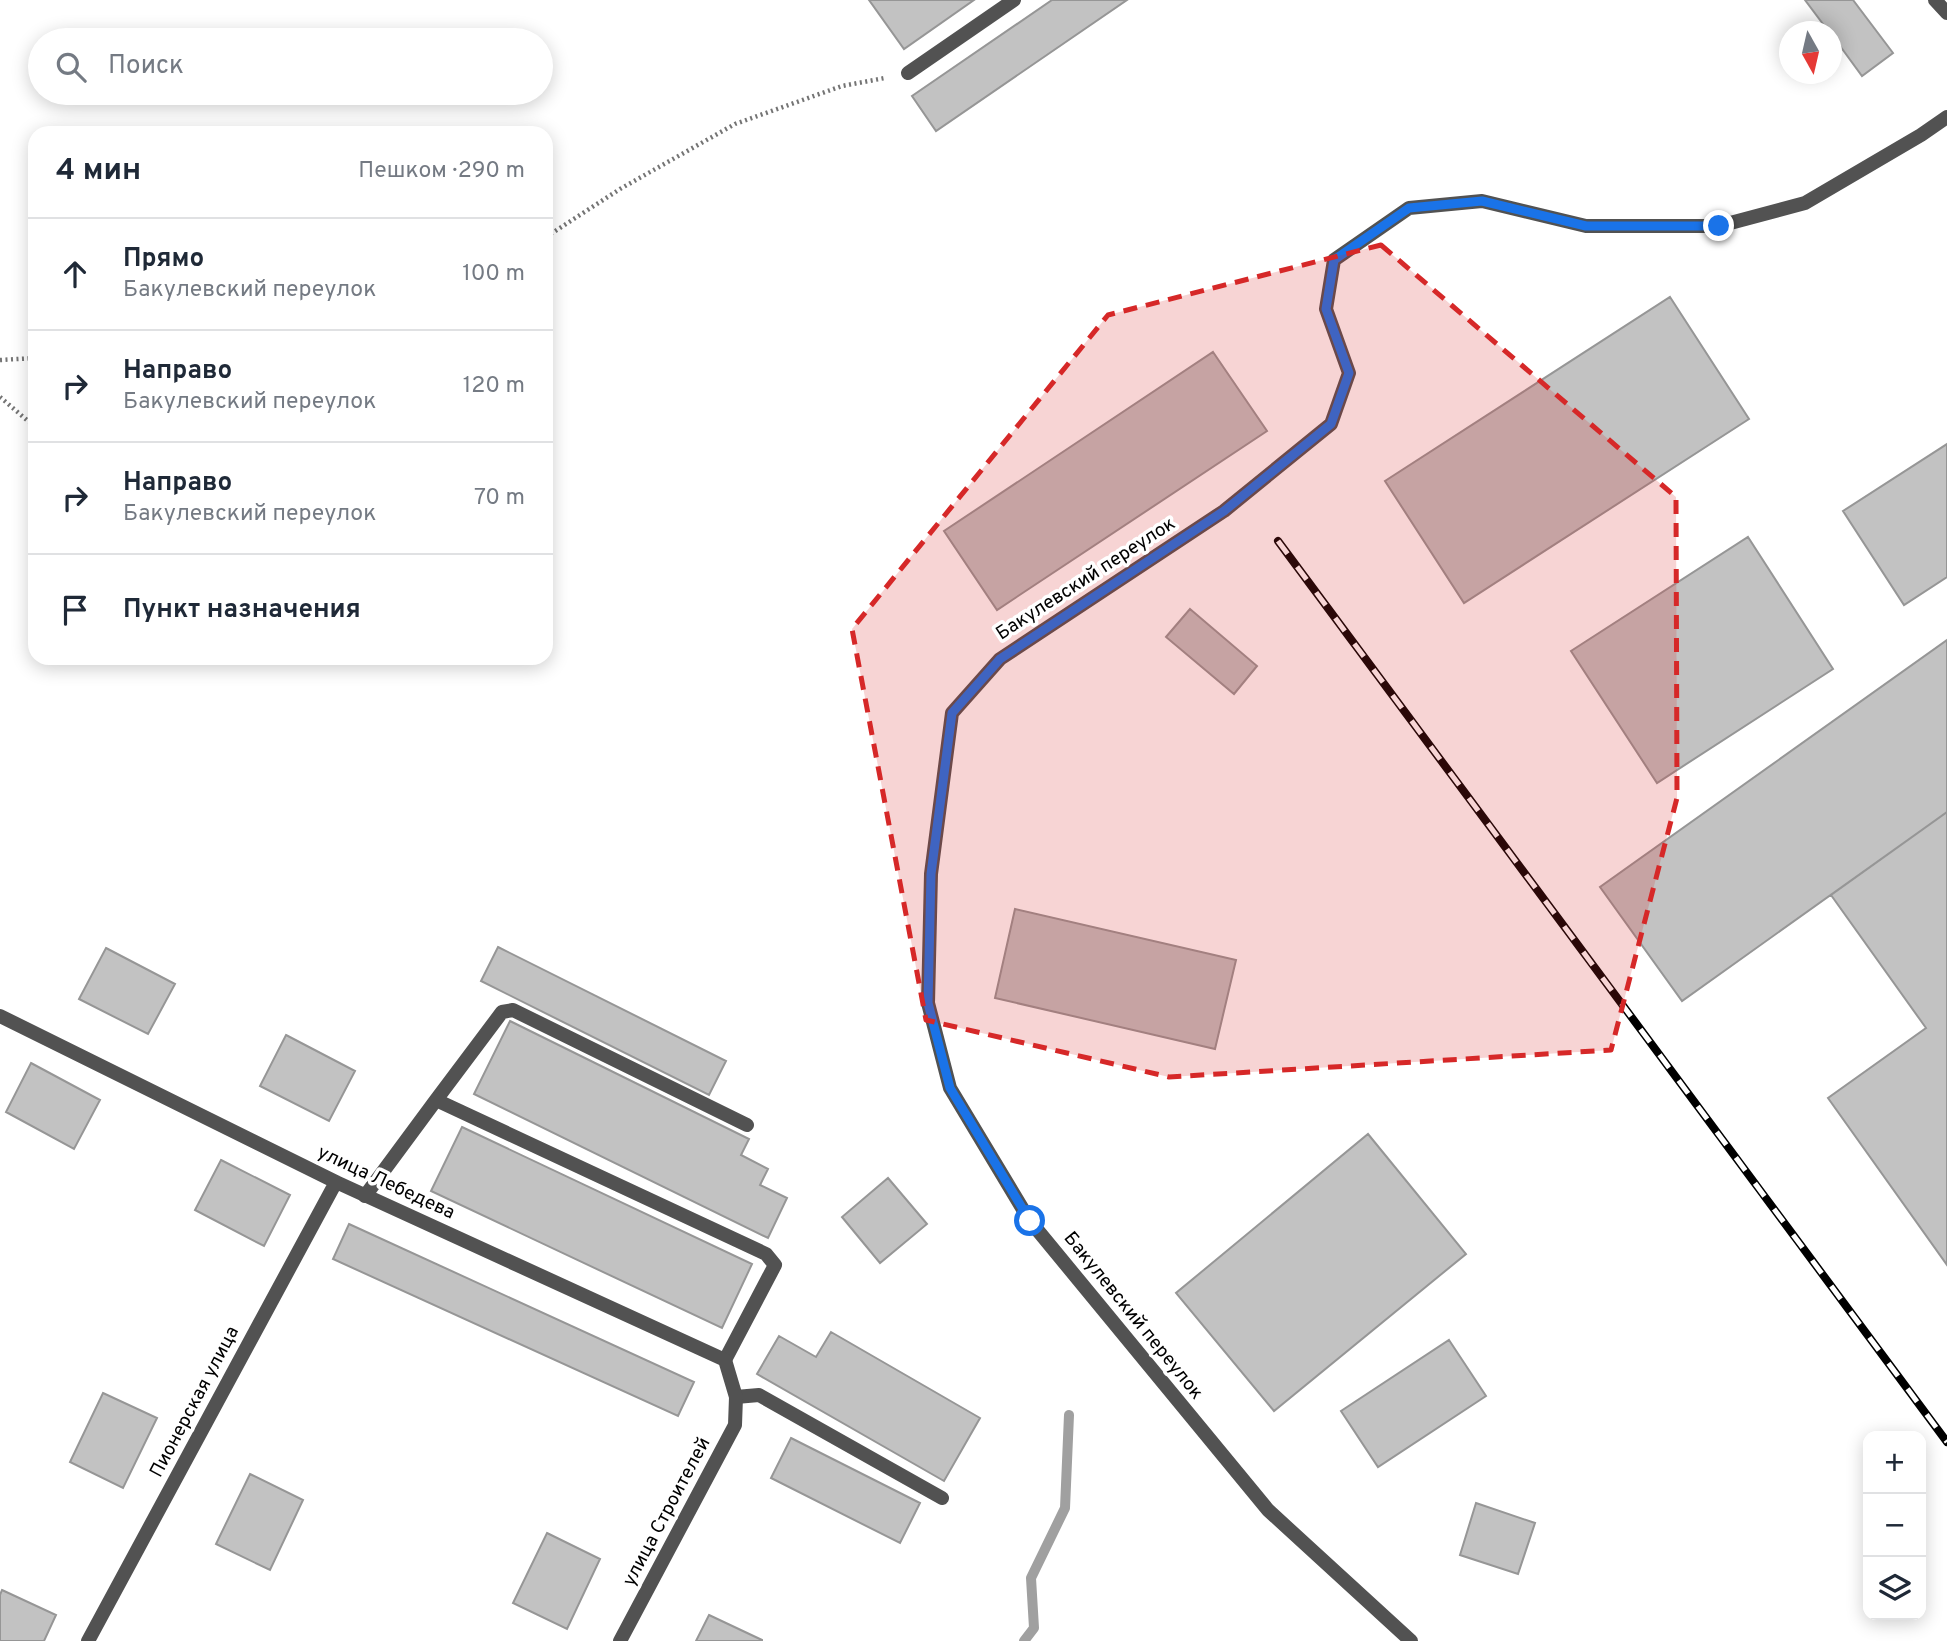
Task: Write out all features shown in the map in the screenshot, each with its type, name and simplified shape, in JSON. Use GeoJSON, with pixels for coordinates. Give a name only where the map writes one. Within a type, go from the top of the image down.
{"type":"FeatureCollection","features":[{"type":"Feature","properties":{"kind":"street"},"geometry":{"type":"LineString","coordinates":[[908,73],[1014,0]]}},
{"type":"Feature","properties":{"kind":"street"},"geometry":{"type":"LineString","coordinates":[[1935,0],[1947,13]]}},
{"type":"Feature","properties":{"kind":"street","name":"Бакулевский переулок"},"geometry":{"type":"LineString","coordinates":[[1411,1641],[1268,1510],[1030,1221],[950,1088],[928,1003],[931,874],[952,713],[1000,659],[1224,511],[1331,424],[1349,373],[1326,309],[1334,260],[1409,208],[1482,201],[1586,226],[1719,226],[1805,203],[1922,135],[1947,117]]}},
{"type":"Feature","properties":{"kind":"street"},"geometry":{"type":"LineString","coordinates":[[365,1196],[502,1012],[513,1010],[747,1125]]}},
{"type":"Feature","properties":{"kind":"street","name":"улица Лебедева"},"geometry":{"type":"LineString","coordinates":[[0,1016],[365,1196],[726,1360]]}},
{"type":"Feature","properties":{"kind":"street"},"geometry":{"type":"LineString","coordinates":[[436,1100],[766,1254],[775,1265],[726,1360],[736,1397],[759,1395],[942,1498]]}},
{"type":"Feature","properties":{"kind":"street","name":"Пионерская улица"},"geometry":{"type":"LineString","coordinates":[[88,1641],[336,1182]]}},
{"type":"Feature","properties":{"kind":"street","name":"улица Строителей"},"geometry":{"type":"LineString","coordinates":[[620,1641],[735,1425],[736,1397]]}},
{"type":"Feature","properties":{"kind":"path"},"geometry":{"type":"LineString","coordinates":[[553,232],[620,189],[735,124],[842,86],[908,73]]}},
{"type":"Feature","properties":{"kind":"path"},"geometry":{"type":"LineString","coordinates":[[0,360],[28,358]]}},
{"type":"Feature","properties":{"kind":"path"},"geometry":{"type":"LineString","coordinates":[[0,397],[28,421]]}},
{"type":"Feature","properties":{"kind":"highlighted area"},"geometry":{"type":"Polygon","coordinates":[[[1381,245],[1676,497],[1677,798],[1611,1050],[1169,1077],[926,1020],[852,629],[1108,315],[1381,245]]]}},
{"type":"Feature","properties":{"kind":"building"},"geometry":{"type":"Polygon","coordinates":[[[869,0],[974,0],[904,49],[869,0]]]}},
{"type":"Feature","properties":{"kind":"building"},"geometry":{"type":"Polygon","coordinates":[[[1052,0],[1127,0],[936,131],[912,96],[1052,0]]]}},
{"type":"Feature","properties":{"kind":"building"},"geometry":{"type":"Polygon","coordinates":[[[1805,0],[1853,0],[1893,53],[1862,76],[1842,49],[1842,21],[1821,21],[1805,0]]]}},
{"type":"Feature","properties":{"kind":"building"},"geometry":{"type":"Polygon","coordinates":[[[1670,297],[1749,419],[1464,603],[1385,481],[1670,297]]]}},
{"type":"Feature","properties":{"kind":"building"},"geometry":{"type":"Polygon","coordinates":[[[1213,352],[1267,431],[997,610],[944,531],[1213,352]]]}},
{"type":"Feature","properties":{"kind":"building"},"geometry":{"type":"Polygon","coordinates":[[[1947,444],[1947,577],[1904,605],[1843,511],[1947,444]]]}},
{"type":"Feature","properties":{"kind":"building"},"geometry":{"type":"Polygon","coordinates":[[[1748,537],[1833,669],[1657,783],[1571,651],[1748,537]]]}},
{"type":"Feature","properties":{"kind":"building"},"geometry":{"type":"Polygon","coordinates":[[[1190,609],[1257,666],[1234,694],[1166,637],[1190,609]]]}},
{"type":"Feature","properties":{"kind":"building"},"geometry":{"type":"Polygon","coordinates":[[[1947,640],[1947,812],[1682,1001],[1600,887],[1947,640]]]}},
{"type":"Feature","properties":{"kind":"building"},"geometry":{"type":"Polygon","coordinates":[[[1947,812],[1947,1265],[1828,1098],[1926,1028],[1831,895],[1947,812]]]}},
{"type":"Feature","properties":{"kind":"building"},"geometry":{"type":"Polygon","coordinates":[[[1015,909],[1236,960],[1215,1049],[995,998],[1015,909]]]}},
{"type":"Feature","properties":{"kind":"building"},"geometry":{"type":"Polygon","coordinates":[[[498,947],[726,1061],[709,1095],[481,981],[498,947]]]}},
{"type":"Feature","properties":{"kind":"building"},"geometry":{"type":"Polygon","coordinates":[[[106,948],[175,984],[148,1034],[79,999],[106,948]]]}},
{"type":"Feature","properties":{"kind":"building"},"geometry":{"type":"Polygon","coordinates":[[[510,1021],[749,1139],[741,1155],[768,1169],[760,1185],[787,1198],[768,1238],[474,1094],[510,1021]]]}},
{"type":"Feature","properties":{"kind":"building"},"geometry":{"type":"Polygon","coordinates":[[[286,1035],[355,1071],[329,1121],[260,1086],[286,1035]]]}},
{"type":"Feature","properties":{"kind":"building"},"geometry":{"type":"Polygon","coordinates":[[[31,1063],[100,1100],[74,1149],[6,1112],[31,1063]]]}},
{"type":"Feature","properties":{"kind":"building"},"geometry":{"type":"Polygon","coordinates":[[[462,1127],[752,1264],[722,1328],[431,1191],[462,1127]]]}},
{"type":"Feature","properties":{"kind":"building"},"geometry":{"type":"Polygon","coordinates":[[[1368,1134],[1466,1254],[1274,1411],[1176,1293],[1368,1134]]]}},
{"type":"Feature","properties":{"kind":"building"},"geometry":{"type":"Polygon","coordinates":[[[221,1160],[290,1195],[264,1246],[195,1210],[221,1160]]]}},
{"type":"Feature","properties":{"kind":"building"},"geometry":{"type":"Polygon","coordinates":[[[888,1178],[927,1224],[880,1263],[842,1217],[888,1178]]]}},
{"type":"Feature","properties":{"kind":"building"},"geometry":{"type":"Polygon","coordinates":[[[349,1224],[694,1382],[678,1416],[333,1259],[349,1224]]]}},
{"type":"Feature","properties":{"kind":"building"},"geometry":{"type":"Polygon","coordinates":[[[831,1332],[980,1418],[944,1481],[757,1374],[779,1336],[816,1357],[831,1332]]]}},
{"type":"Feature","properties":{"kind":"building"},"geometry":{"type":"Polygon","coordinates":[[[1449,1340],[1486,1396],[1378,1467],[1341,1411],[1449,1340]]]}},
{"type":"Feature","properties":{"kind":"building"},"geometry":{"type":"Polygon","coordinates":[[[103,1393],[157,1418],[123,1488],[70,1462],[103,1393]]]}},
{"type":"Feature","properties":{"kind":"building"},"geometry":{"type":"Polygon","coordinates":[[[791,1438],[920,1503],[900,1543],[771,1478],[791,1438]]]}},
{"type":"Feature","properties":{"kind":"building"},"geometry":{"type":"Polygon","coordinates":[[[250,1474],[303,1500],[270,1570],[216,1544],[250,1474]]]}},
{"type":"Feature","properties":{"kind":"building"},"geometry":{"type":"Polygon","coordinates":[[[1476,1503],[1535,1523],[1518,1574],[1460,1555],[1476,1503]]]}},
{"type":"Feature","properties":{"kind":"building"},"geometry":{"type":"Polygon","coordinates":[[[547,1533],[600,1559],[567,1629],[513,1603],[547,1533]]]}},
{"type":"Feature","properties":{"kind":"building"},"geometry":{"type":"Polygon","coordinates":[[[2,1590],[56,1615],[44,1641],[0,1641],[2,1590]]]}},
{"type":"Feature","properties":{"kind":"building"},"geometry":{"type":"Polygon","coordinates":[[[709,1615],[762,1640],[762,1641],[696,1641],[709,1615]]]}},
{"type":"Feature","properties":{"kind":"waterway"},"geometry":{"type":"LineString","coordinates":[[1024,1641],[1034,1628],[1031,1578],[1065,1508],[1069,1415]]}},
{"type":"Feature","properties":{"kind":"railway"},"geometry":{"type":"LineString","coordinates":[[1278,541],[1947,1442]]}},
{"type":"Feature","properties":{"kind":"route"},"geometry":{"type":"LineString","coordinates":[[1030,1221],[950,1088],[928,1003],[931,874],[952,713],[1000,659],[1224,511],[1331,424],[1349,373],[1326,309],[1334,260],[1409,208],[1482,201],[1586,226],[1719,226]]}}]}
